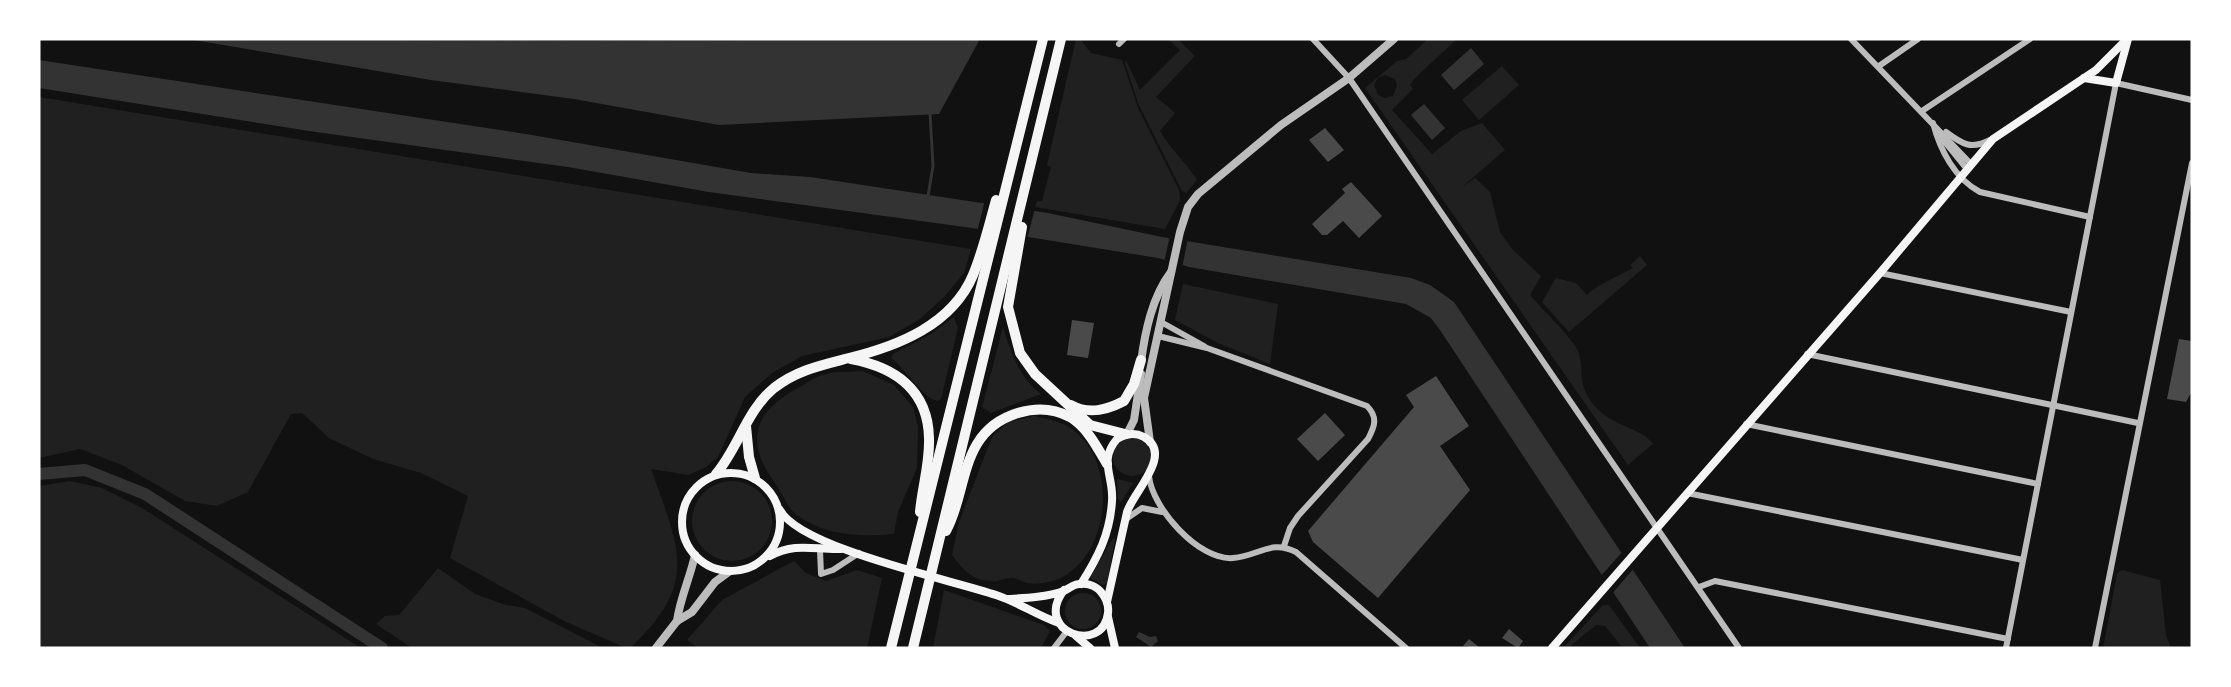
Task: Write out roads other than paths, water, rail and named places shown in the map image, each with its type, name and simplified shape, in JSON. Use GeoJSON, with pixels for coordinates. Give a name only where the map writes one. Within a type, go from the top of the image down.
{"type":"FeatureCollection","features":[{"type":"Feature","properties":{"kind":"highway"},"geometry":{"type":"LineString","coordinates":[[891,648],[988,244],[1043,39]]}},
{"type":"Feature","properties":{"kind":"highway"},"geometry":{"type":"LineString","coordinates":[[913,648],[1014,249],[1048,92],[1062,39]]}},
{"type":"Feature","properties":{"kind":"highway"},"geometry":{"type":"LineString","coordinates":[[716,474],[726,463],[761,400],[782,383],[815,366],[897,345],[938,320],[954,303],[972,277],[988,244]]}},
{"type":"Feature","properties":{"kind":"highway"},"geometry":{"type":"LineString","coordinates":[[1014,249],[1008,307],[1020,353],[1035,374],[1058,398],[1090,425],[1126,434]]}},
{"type":"Feature","properties":{"kind":"highway"},"geometry":{"type":"LineString","coordinates":[[848,358],[890,369],[915,393],[924,413],[929,437],[921,492],[919,536]]}},
{"type":"Feature","properties":{"kind":"highway"},"geometry":{"type":"LineString","coordinates":[[1058,398],[1084,410],[1109,408],[1124,401],[1129,395],[1141,360]]}},
{"type":"Feature","properties":{"kind":"highway"},"geometry":{"type":"LineString","coordinates":[[939,544],[953,518],[969,460],[977,443],[988,430],[1007,418],[1036,409],[1048,410],[1070,418],[1086,430],[1107,464]]}},
{"type":"Feature","properties":{"kind":"highway"},"geometry":{"type":"LineString","coordinates":[[746,425],[748,457],[755,478]]}},
{"type":"Feature","properties":{"kind":"main road"},"geometry":{"type":"LineString","coordinates":[[1552,648],[1880,273],[1993,139],[2106,62],[2127,39]]}},
{"type":"Feature","properties":{"kind":"main road"},"geometry":{"type":"LineString","coordinates":[[2084,78],[2116,83],[2127,39]]}},
{"type":"Feature","properties":{"kind":"main road"},"geometry":{"type":"LineString","coordinates":[[1081,584],[1099,556],[1108,522],[1112,501],[1107,464],[1110,446],[1126,434],[1143,436],[1150,442],[1156,457],[1149,475],[1131,498],[1124,520],[1107,602],[1107,617],[1115,648]]}},
{"type":"Feature","properties":{"kind":"main road"},"geometry":{"type":"LineString","coordinates":[[844,549],[785,548],[742,570],[730,572],[711,567],[694,555],[686,541],[682,525],[684,509],[690,494],[702,482],[716,474],[743,473],[755,478],[769,491],[778,507],[793,525],[844,549],[1009,599],[1059,623],[1090,648]]}},
{"type":"Feature","properties":{"kind":"main road"},"geometry":{"type":"LineString","coordinates":[[764,559],[773,548],[779,535],[781,521],[778,507]]}},
{"type":"Feature","properties":{"kind":"main road"},"geometry":{"type":"LineString","coordinates":[[1009,599],[1064,590],[1081,584],[1097,588],[1107,602]]}},
{"type":"Feature","properties":{"kind":"main road"},"geometry":{"type":"LineString","coordinates":[[1059,623],[1056,606],[1064,590]]}},
{"type":"Feature","properties":{"kind":"main road"},"geometry":{"type":"LineString","coordinates":[[1071,633],[1092,634],[1099,630],[1107,617]]}},
{"type":"Feature","properties":{"kind":"street"},"geometry":{"type":"LineString","coordinates":[[1314,39],[1349,78],[1739,648]]}},
{"type":"Feature","properties":{"kind":"street"},"geometry":{"type":"LineString","coordinates":[[1150,442],[1145,421],[1144,398],[1180,232],[1188,207],[1198,194],[1281,125],[1349,78],[1394,39]]}},
{"type":"Feature","properties":{"kind":"street"},"geometry":{"type":"LineString","coordinates":[[1851,39],[1922,111],[1969,166]]}},
{"type":"Feature","properties":{"kind":"street"},"geometry":{"type":"LineString","coordinates":[[1879,66],[1918,39]]}},
{"type":"Feature","properties":{"kind":"street"},"geometry":{"type":"LineString","coordinates":[[1922,111],[2030,39]]}},
{"type":"Feature","properties":{"kind":"street"},"geometry":{"type":"LineString","coordinates":[[2006,648],[2116,83],[2192,100]]}},
{"type":"Feature","properties":{"kind":"street"},"geometry":{"type":"LineString","coordinates":[[1934,126],[1968,146],[1974,147],[1993,139]]}},
{"type":"Feature","properties":{"kind":"street"},"geometry":{"type":"LineString","coordinates":[[1934,126],[1959,178],[1980,192],[2090,217]]}},
{"type":"Feature","properties":{"kind":"street"},"geometry":{"type":"LineString","coordinates":[[2095,648],[2138,423],[2192,163]]}},
{"type":"Feature","properties":{"kind":"street"},"geometry":{"type":"LineString","coordinates":[[1126,434],[1134,420],[1141,360],[1154,307],[1162,284],[1172,271]]}},
{"type":"Feature","properties":{"kind":"street"},"geometry":{"type":"LineString","coordinates":[[1880,273],[2071,312]]}},
{"type":"Feature","properties":{"kind":"street"},"geometry":{"type":"LineString","coordinates":[[1161,322],[1207,348]]}},
{"type":"Feature","properties":{"kind":"street"},"geometry":{"type":"LineString","coordinates":[[1158,336],[1207,348],[1367,406],[1375,417],[1375,427],[1368,439],[1298,516],[1290,528],[1284,546]]}},
{"type":"Feature","properties":{"kind":"street"},"geometry":{"type":"LineString","coordinates":[[1808,354],[2138,423]]}},
{"type":"Feature","properties":{"kind":"street"},"geometry":{"type":"LineString","coordinates":[[1746,424],[2038,484]]}},
{"type":"Feature","properties":{"kind":"street"},"geometry":{"type":"LineString","coordinates":[[1149,475],[1151,492],[1163,512],[1202,550],[1217,557],[1232,558],[1274,546],[1284,546],[1296,552],[1406,648]]}},
{"type":"Feature","properties":{"kind":"street"},"geometry":{"type":"LineString","coordinates":[[1687,493],[2023,560]]}},
{"type":"Feature","properties":{"kind":"street"},"geometry":{"type":"LineString","coordinates":[[1124,520],[1142,508],[1163,512]]}},
{"type":"Feature","properties":{"kind":"street"},"geometry":{"type":"LineString","coordinates":[[820,550],[821,574],[833,570],[859,554]]}},
{"type":"Feature","properties":{"kind":"street"},"geometry":{"type":"LineString","coordinates":[[677,621],[679,603],[688,585],[694,555]]}},
{"type":"Feature","properties":{"kind":"street"},"geometry":{"type":"LineString","coordinates":[[656,648],[677,621],[692,612],[711,586],[730,572]]}},
{"type":"Feature","properties":{"kind":"street"},"geometry":{"type":"LineString","coordinates":[[1699,587],[1715,581],[2008,639]]}},
{"type":"Feature","properties":{"kind":"street"},"geometry":{"type":"LineString","coordinates":[[1054,648],[1071,633]]}},
{"type":"Feature","properties":{"kind":"waterway"},"geometry":{"type":"LineString","coordinates":[[928,196],[933,166],[930,113]]}},
{"type":"Feature","properties":{"kind":"waterway"},"geometry":{"type":"LineString","coordinates":[[39,474],[85,470],[145,494],[382,648]]}}]}
